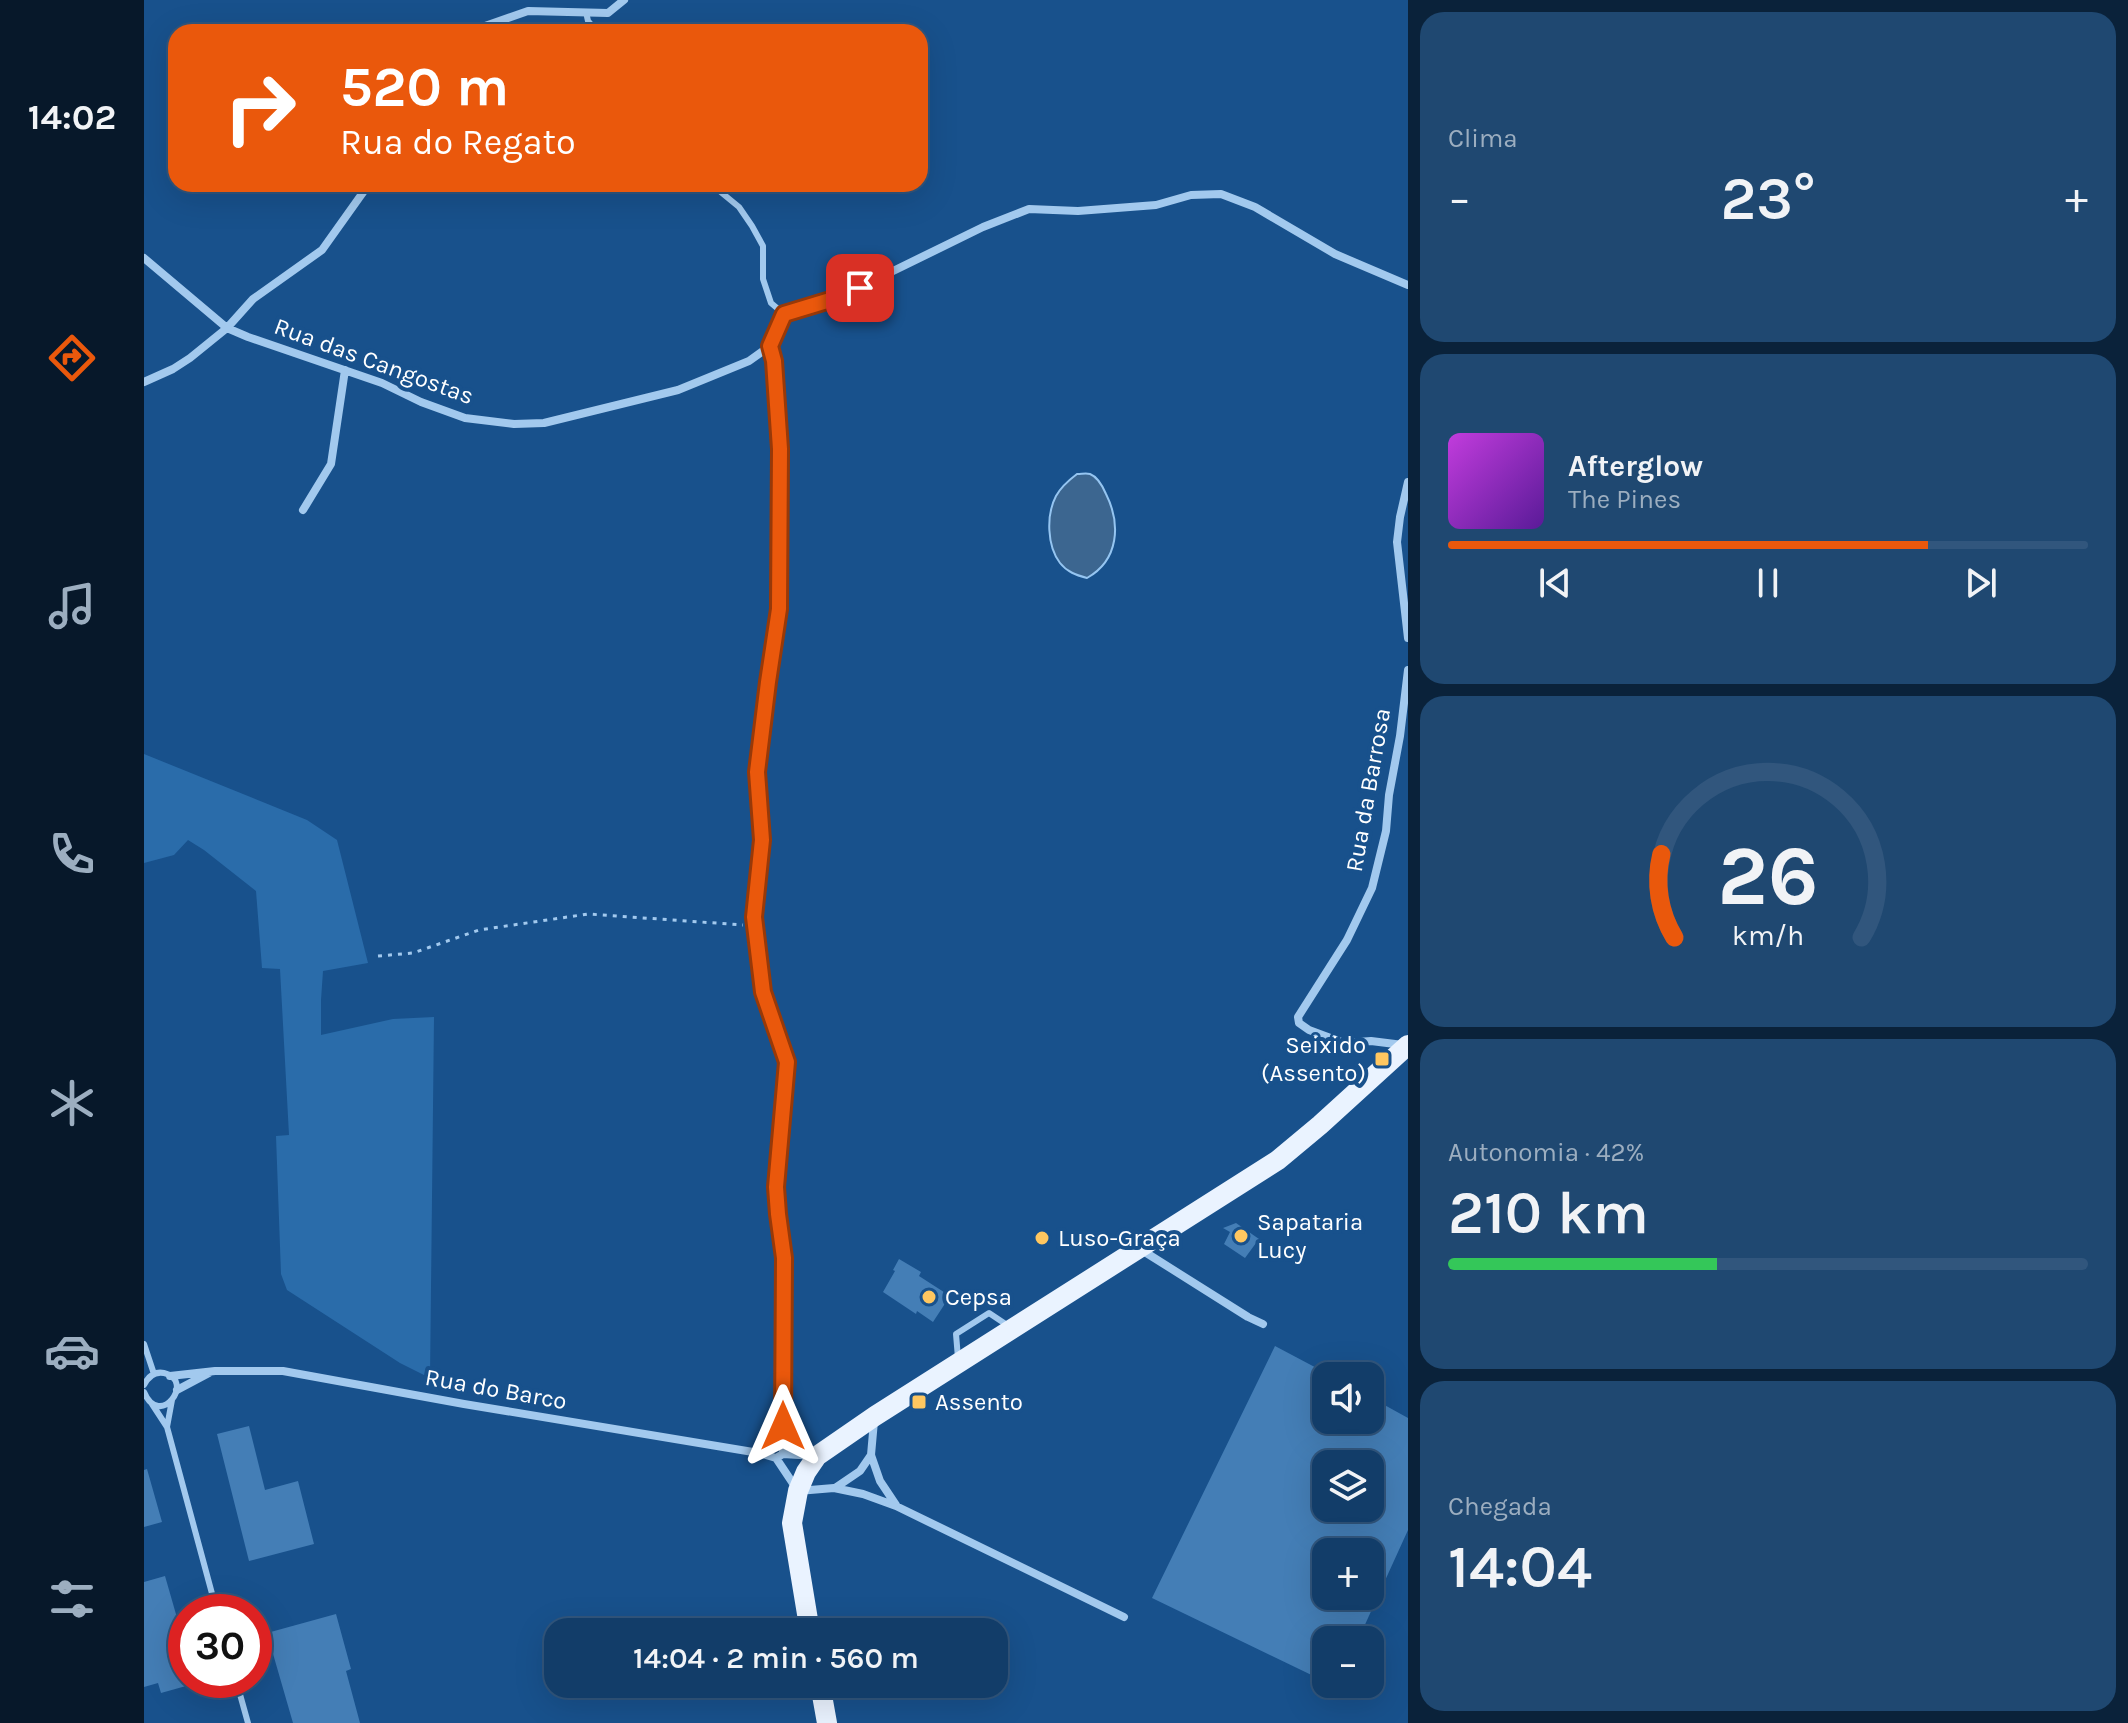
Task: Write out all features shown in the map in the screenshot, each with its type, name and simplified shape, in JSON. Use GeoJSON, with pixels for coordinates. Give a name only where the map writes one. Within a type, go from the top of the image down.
{"type":"FeatureCollection","features":[{"type":"Feature","properties":{"kind":"main road"},"geometry":{"type":"LineString","coordinates":[[808,1618],[792,1523],[798,1491],[817,1456],[1278,1160],[1408,1045]]}},
{"type":"Feature","properties":{"kind":"main road"},"geometry":{"type":"LineString","coordinates":[[823,1698],[827,1723]]}},
{"type":"Feature","properties":{"kind":"street"},"geometry":{"type":"LineString","coordinates":[[491,24],[528,11],[608,13],[624,0]]}},
{"type":"Feature","properties":{"kind":"street"},"geometry":{"type":"LineString","coordinates":[[144,382],[182,363],[227,328],[261,292],[322,250],[363,192]]}},
{"type":"Feature","properties":{"kind":"street"},"geometry":{"type":"LineString","coordinates":[[1124,1617],[896,1506],[834,1488],[798,1491],[779,1456],[784,1258],[776,1187],[787,1062],[763,992],[754,917],[762,840],[757,772],[779,609],[780,449],[774,361],[770,346],[784,314],[840,297],[983,227],[1029,209],[1078,211],[1156,205],[1191,195],[1221,194],[1255,207],[1335,254],[1408,285]]}},
{"type":"Feature","properties":{"kind":"street","name":"Rua das Cangostas"},"geometry":{"type":"LineString","coordinates":[[144,258],[227,328],[382,383],[465,418],[514,424],[544,423],[678,390],[749,361],[770,346]]}},
{"type":"Feature","properties":{"kind":"street"},"geometry":{"type":"LineString","coordinates":[[303,510],[331,464],[345,370]]}},
{"type":"Feature","properties":{"kind":"street"},"geometry":{"type":"LineString","coordinates":[[1408,482],[1397,542],[1408,638]]}},
{"type":"Feature","properties":{"kind":"street","name":"Rua da Barrosa"},"geometry":{"type":"LineString","coordinates":[[1408,670],[1386,831],[1372,888],[1347,940],[1298,1017],[1299,1023],[1309,1030],[1344,1043],[1371,1041],[1408,1045]]}},
{"type":"Feature","properties":{"kind":"street"},"geometry":{"type":"LineString","coordinates":[[1139,1249],[1263,1324]]}},
{"type":"Feature","properties":{"kind":"street","name":"Rua do Barco"},"geometry":{"type":"LineString","coordinates":[[170,1376],[283,1371],[759,1453],[817,1456]]}},
{"type":"Feature","properties":{"kind":"street","name":"Rua do Barco"},"geometry":{"type":"LineString","coordinates":[[177,1390],[210,1372]]}},
{"type":"Feature","properties":{"kind":"street"},"geometry":{"type":"LineString","coordinates":[[875,1416],[871,1455],[880,1481],[896,1506]]}},
{"type":"Feature","properties":{"kind":"street"},"geometry":{"type":"LineString","coordinates":[[834,1488],[860,1471],[871,1455]]}},
{"type":"Feature","properties":{"kind":"lane"},"geometry":{"type":"LineString","coordinates":[[590,24],[588,21],[591,12]]}},
{"type":"Feature","properties":{"kind":"lane"},"geometry":{"type":"LineString","coordinates":[[721,192],[739,207],[763,246],[763,279],[771,303],[784,314]]}},
{"type":"Feature","properties":{"kind":"lane"},"geometry":{"type":"LineString","coordinates":[[144,1344],[154,1374]]}},
{"type":"Feature","properties":{"kind":"lane"},"geometry":{"type":"LineString","coordinates":[[144,1384],[160,1372],[170,1376],[176,1385],[167,1427]]}},
{"type":"Feature","properties":{"kind":"lane"},"geometry":{"type":"LineString","coordinates":[[147,1399],[163,1405],[172,1400]]}},
{"type":"Feature","properties":{"kind":"lane"},"geometry":{"type":"LineString","coordinates":[[147,1399],[167,1427],[212,1594]]}},
{"type":"Feature","properties":{"kind":"lane"},"geometry":{"type":"LineString","coordinates":[[241,1698],[248,1723]]}},
{"type":"Feature","properties":{"kind":"path"},"geometry":{"type":"LineString","coordinates":[[378,956],[413,953],[479,930],[588,914],[755,926]]}},
{"type":"Feature","properties":{"kind":"shaded area"},"geometry":{"type":"Polygon","coordinates":[[[1077,474],[1090,474],[1100,482],[1114,517],[1111,551],[1106,562],[1087,578],[1072,573],[1060,563],[1052,548],[1049,530],[1056,496],[1077,474]]]}},
{"type":"Feature","properties":{"kind":"shaded area"},"geometry":{"type":"Polygon","coordinates":[[[144,754],[307,820],[337,840],[368,963],[323,971],[321,1035],[393,1019],[434,1017],[430,1378],[400,1363],[287,1290],[281,1274],[276,1136],[289,1135],[280,969],[262,968],[256,891],[204,850],[188,840],[174,855],[144,863],[144,754]]]}},
{"type":"Feature","properties":{"kind":"building","name":"Sapataria Lucy"},"geometry":{"type":"Polygon","coordinates":[[[1236,1223],[1259,1239],[1245,1258],[1224,1244],[1230,1232],[1223,1228],[1236,1223]]]}},
{"type":"Feature","properties":{"kind":"building"},"geometry":{"type":"Polygon","coordinates":[[[899,1259],[950,1296],[933,1322],[883,1292],[899,1259]]]}},
{"type":"Feature","properties":{"kind":"building"},"geometry":{"type":"Polygon","coordinates":[[[1275,1346],[1312,1366],[1312,1434],[1384,1434],[1384,1405],[1408,1418],[1408,1530],[1384,1583],[1384,1538],[1312,1538],[1312,1610],[1372,1610],[1364,1626],[1312,1626],[1312,1675],[1152,1598],[1275,1346]]]}},
{"type":"Feature","properties":{"kind":"building"},"geometry":{"type":"Polygon","coordinates":[[[249,1426],[265,1490],[298,1481],[314,1544],[249,1561],[217,1434],[249,1426]]]}},
{"type":"Feature","properties":{"kind":"building"},"geometry":{"type":"Polygon","coordinates":[[[147,1469],[162,1522],[144,1527],[144,1470],[147,1469]]]}},
{"type":"Feature","properties":{"kind":"building"},"geometry":{"type":"Polygon","coordinates":[[[165,1576],[170,1594],[168,1691],[161,1693],[158,1683],[144,1687],[144,1582],[165,1576]]]}},
{"type":"Feature","properties":{"kind":"building"},"geometry":{"type":"Polygon","coordinates":[[[336,1614],[351,1669],[346,1671],[360,1723],[293,1723],[272,1650],[272,1632],[336,1614]]]}},
{"type":"Feature","properties":{"kind":"place","name":"Seixido (Assento)"},"geometry":{"type":"Point","coordinates":[1382,1059]}},
{"type":"Feature","properties":{"kind":"place","name":"Sapataria Lucy"},"geometry":{"type":"Point","coordinates":[1241,1236]}},
{"type":"Feature","properties":{"kind":"place","name":"Luso-Graça"},"geometry":{"type":"Point","coordinates":[1042,1238]}},
{"type":"Feature","properties":{"kind":"place","name":"Cepsa"},"geometry":{"type":"Point","coordinates":[929,1297]}},
{"type":"Feature","properties":{"kind":"place","name":"Assento"},"geometry":{"type":"Point","coordinates":[919,1402]}},
{"type":"Feature","properties":{"kind":"route"},"geometry":{"type":"LineString","coordinates":[[783,1426],[784,1258],[776,1187],[787,1062],[763,992],[754,917],[762,840],[757,772],[779,609],[780,449],[774,361],[770,346],[784,314],[860,288]]}}]}
